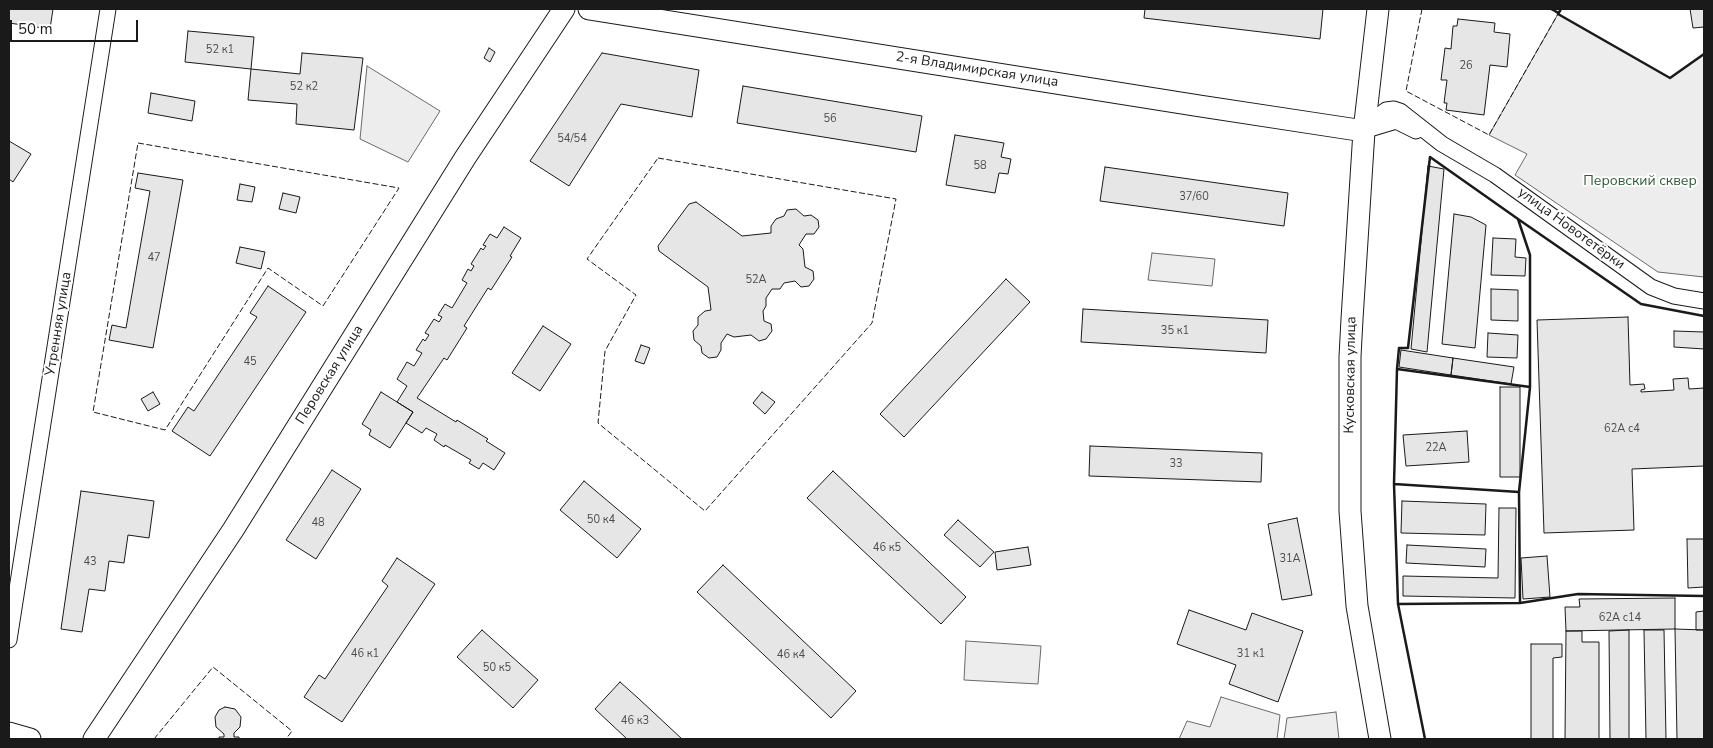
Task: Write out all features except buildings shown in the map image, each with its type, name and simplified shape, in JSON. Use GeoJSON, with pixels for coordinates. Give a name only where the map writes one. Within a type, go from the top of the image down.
{"type":"FeatureCollection","features":[{"type":"Feature","properties":{"kind":"street","name":"Утренняя улица"},"geometry":{"type":"LineString","coordinates":[[9,640],[108,9]]}},
{"type":"Feature","properties":{"kind":"street","name":"Перовская улица"},"geometry":{"type":"LineString","coordinates":[[94,739],[233,530],[465,158],[564,9]]}},
{"type":"Feature","properties":{"kind":"street","name":"2-я Владимирская улица"},"geometry":{"type":"LineString","coordinates":[[589,9],[1364,131]]}},
{"type":"Feature","properties":{"kind":"street","name":"Кусковская улица"},"geometry":{"type":"LineString","coordinates":[[1378,9],[1364,131],[1350,357],[1350,511],[1357,606],[1380,739]]}},
{"type":"Feature","properties":{"kind":"street","name":"улица Новотетёрки"},"geometry":{"type":"LineString","coordinates":[[1364,131],[1375,118],[1386,110],[1394,109],[1400,111],[1442,144],[1495,174],[1651,287],[1674,296],[1704,301]]}},
{"type":"Feature","properties":{"kind":"shaded area","name":"Перовский сквер"},"geometry":{"type":"Polygon","coordinates":[[[1558,14],[1670,78],[1704,54],[1704,277],[1658,272],[1515,175],[1527,154],[1489,135],[1558,14]]]}},
{"type":"Feature","properties":{"kind":"shaded area"},"geometry":{"type":"Polygon","coordinates":[[[367,66],[440,111],[408,162],[360,139],[367,66]]]}},
{"type":"Feature","properties":{"kind":"shaded area"},"geometry":{"type":"Polygon","coordinates":[[[1152,253],[1215,259],[1212,286],[1148,280],[1152,253]]]}},
{"type":"Feature","properties":{"kind":"shaded area"},"geometry":{"type":"Polygon","coordinates":[[[966,641],[1041,646],[1038,684],[964,680],[966,641]]]}},
{"type":"Feature","properties":{"kind":"shaded area"},"geometry":{"type":"Polygon","coordinates":[[[1221,697],[1280,715],[1277,739],[1179,739],[1187,721],[1210,727],[1221,697]]]}},
{"type":"Feature","properties":{"kind":"shaded area"},"geometry":{"type":"Polygon","coordinates":[[[1336,712],[1339,739],[1284,739],[1287,718],[1336,712]]]}},
{"type":"Feature","properties":{"kind":"fence"},"geometry":{"type":"LineString","coordinates":[[1422,9],[1406,91],[1489,135],[1558,14],[1551,9]]}},
{"type":"Feature","properties":{"kind":"fence"},"geometry":{"type":"LineString","coordinates":[[138,143],[399,188],[323,306],[268,268],[165,430],[93,412],[138,143]]}},
{"type":"Feature","properties":{"kind":"fence"},"geometry":{"type":"LineString","coordinates":[[658,158],[896,199],[872,323],[705,511],[598,423],[605,351],[636,295],[587,259],[658,158]]}},
{"type":"Feature","properties":{"kind":"fence"},"geometry":{"type":"LineString","coordinates":[[154,739],[213,667],[292,731],[286,739]]}},
{"type":"Feature","properties":{"kind":"wall"},"geometry":{"type":"LineString","coordinates":[[1551,9],[1559,13]]}},
{"type":"Feature","properties":{"kind":"wall"},"geometry":{"type":"LineString","coordinates":[[1561,9],[1558,14],[1670,78],[1704,54]]}},
{"type":"Feature","properties":{"kind":"wall"},"geometry":{"type":"LineString","coordinates":[[1430,157],[1518,219],[1530,255],[1530,387],[1397,369],[1399,348],[1408,348],[1430,157]]}},
{"type":"Feature","properties":{"kind":"wall"},"geometry":{"type":"LineString","coordinates":[[1518,219],[1641,304],[1704,316]]}},
{"type":"Feature","properties":{"kind":"wall"},"geometry":{"type":"LineString","coordinates":[[1397,369],[1530,387],[1519,492],[1394,484],[1397,369]]}},
{"type":"Feature","properties":{"kind":"wall"},"geometry":{"type":"LineString","coordinates":[[1394,484],[1519,492],[1520,603],[1398,604],[1394,484]]}},
{"type":"Feature","properties":{"kind":"wall"},"geometry":{"type":"LineString","coordinates":[[1520,603],[1578,594],[1704,596]]}},
{"type":"Feature","properties":{"kind":"wall"},"geometry":{"type":"LineString","coordinates":[[1400,604],[1398,604],[1425,739]]}}]}
